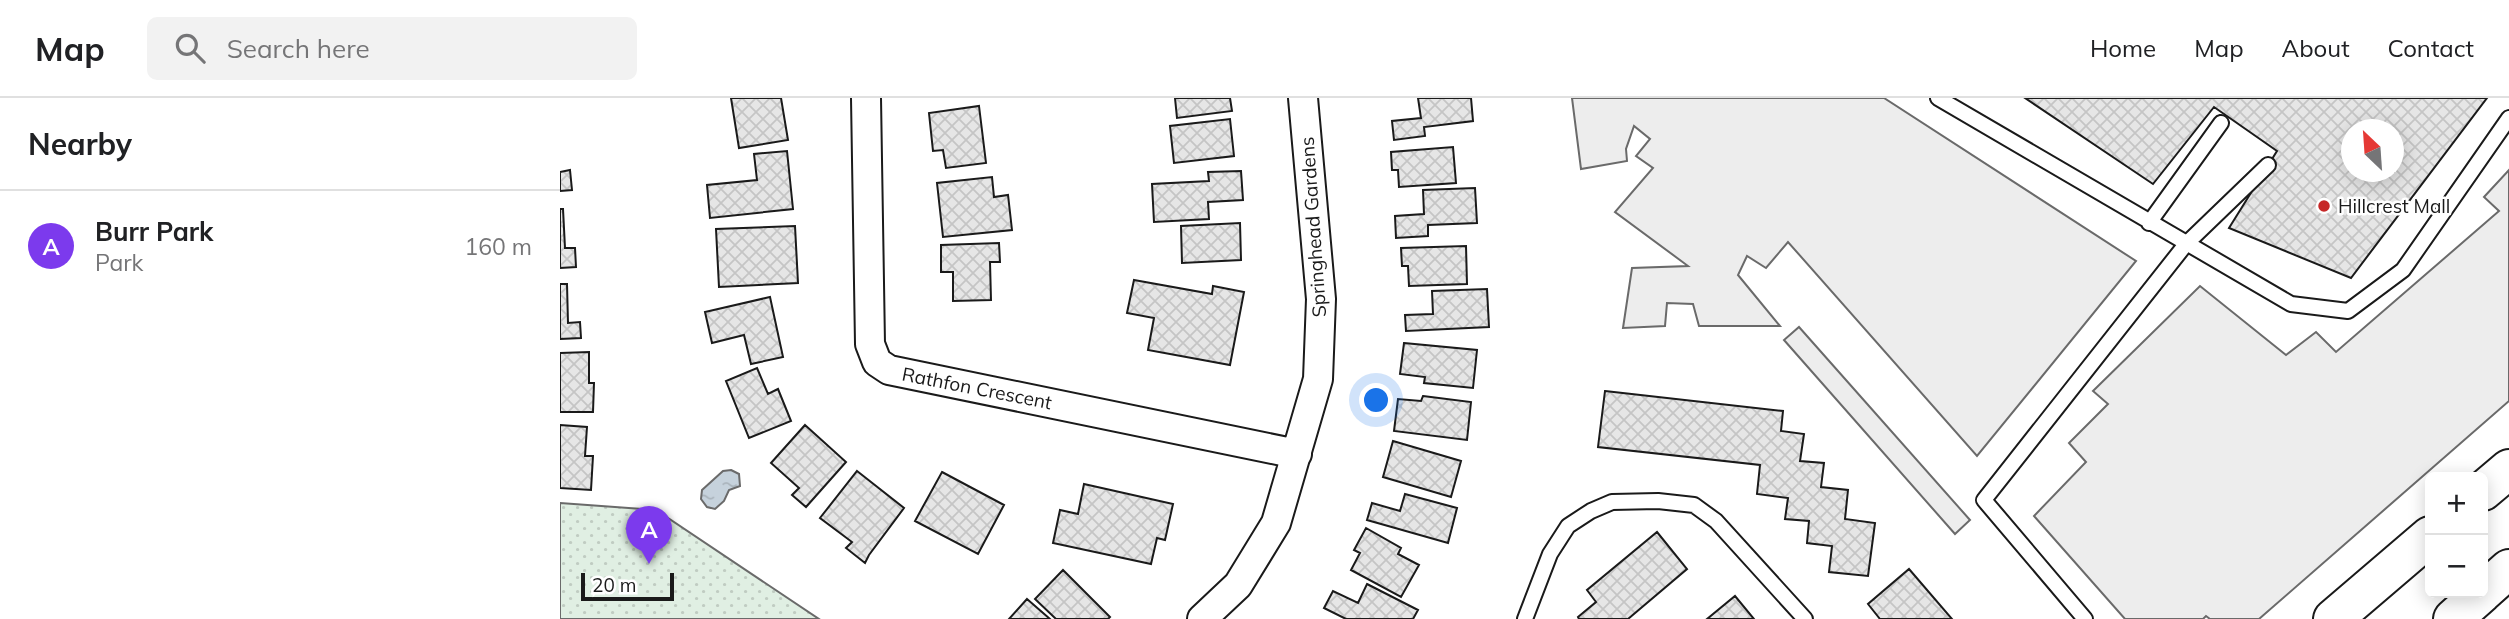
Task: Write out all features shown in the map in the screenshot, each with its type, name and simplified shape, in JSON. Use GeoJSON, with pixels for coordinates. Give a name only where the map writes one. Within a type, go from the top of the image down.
{"type":"FeatureCollection","features":[{"type":"Feature","properties":{"kind":"main road"},"geometry":{"type":"LineString","coordinates":[[2488,487],[2509,469]]}},
{"type":"Feature","properties":{"kind":"main road"},"geometry":{"type":"LineString","coordinates":[[2333,619],[2425,540]]}},
{"type":"Feature","properties":{"kind":"main road"},"geometry":{"type":"LineString","coordinates":[[2488,587],[2509,569]]}},
{"type":"Feature","properties":{"kind":"main road"},"geometry":{"type":"LineString","coordinates":[[2453,619],[2476,598]]}},
{"type":"Feature","properties":{"kind":"street","name":"Rathfon Crescent"},"geometry":{"type":"LineString","coordinates":[[866,98],[870,344],[877,362],[889,370],[1297,454]]}},
{"type":"Feature","properties":{"kind":"street","name":"Springhead Gardens"},"geometry":{"type":"LineString","coordinates":[[1202,619],[1238,585],[1276,523],[1318,379],[1321,299],[1303,98]]}},
{"type":"Feature","properties":{"kind":"lane"},"geometry":{"type":"LineString","coordinates":[[1938,98],[2291,304],[2348,311],[2403,270],[2509,118]]}},
{"type":"Feature","properties":{"kind":"lane"},"geometry":{"type":"LineString","coordinates":[[2149,223],[2221,123]]}},
{"type":"Feature","properties":{"kind":"lane"},"geometry":{"type":"LineString","coordinates":[[2085,619],[1984,500],[2186,244],[2268,165]]}},
{"type":"Feature","properties":{"kind":"lane"},"geometry":{"type":"LineString","coordinates":[[1525,619],[1550,554],[1568,526],[1591,511],[1612,502],[1657,501],[1694,505],[1716,521],[1805,619]]}},
{"type":"Feature","properties":{"kind":"green space"},"geometry":{"type":"Polygon","coordinates":[[[560,503],[656,510],[819,619],[560,619],[560,503]]]}},
{"type":"Feature","properties":{"kind":"shaded area"},"geometry":{"type":"Polygon","coordinates":[[[1572,98],[1884,98],[2136,261],[1977,456],[1788,242],[1766,268],[1747,256],[1738,275],[1780,326],[1699,326],[1693,304],[1667,303],[1665,326],[1623,328],[1632,268],[1688,266],[1615,212],[1653,168],[1636,156],[1650,139],[1634,126],[1626,149],[1627,161],[1581,169],[1572,98]]]}},
{"type":"Feature","properties":{"kind":"shaded area"},"geometry":{"type":"Polygon","coordinates":[[[2509,170],[2509,401],[2259,619],[2210,619],[2206,616],[2203,619],[2125,619],[2034,516],[2086,462],[2069,443],[2108,404],[2093,391],[2200,286],[2286,355],[2316,332],[2336,352],[2499,211],[2484,197],[2509,170]]]}},
{"type":"Feature","properties":{"kind":"shaded area"},"geometry":{"type":"Polygon","coordinates":[[[1799,327],[1970,520],[1955,534],[1784,340],[1799,327]]]}},
{"type":"Feature","properties":{"kind":"water"},"geometry":{"type":"Polygon","coordinates":[[[731,470],[739,474],[740,486],[729,490],[724,501],[715,509],[707,507],[701,499],[702,490],[723,471],[731,470]]]}},
{"type":"Feature","properties":{"kind":"building"},"geometry":{"type":"Polygon","coordinates":[[[731,98],[781,98],[788,140],[739,148],[731,98]]]}},
{"type":"Feature","properties":{"kind":"building"},"geometry":{"type":"Polygon","coordinates":[[[1175,98],[1230,98],[1232,111],[1177,118],[1175,98]]]}},
{"type":"Feature","properties":{"kind":"building"},"geometry":{"type":"Polygon","coordinates":[[[1418,98],[1471,98],[1473,121],[1424,127],[1425,136],[1394,140],[1392,121],[1421,118],[1418,98]]]}},
{"type":"Feature","properties":{"kind":"building","name":"Hillcrest Mall"},"geometry":{"type":"Polygon","coordinates":[[[2025,98],[2487,98],[2351,278],[2229,228],[2277,151],[2214,107],[2153,184],[2025,98]]]}},
{"type":"Feature","properties":{"kind":"building"},"geometry":{"type":"Polygon","coordinates":[[[979,106],[986,163],[946,168],[943,150],[933,151],[929,113],[979,106]]]}},
{"type":"Feature","properties":{"kind":"building"},"geometry":{"type":"Polygon","coordinates":[[[1230,119],[1234,156],[1174,163],[1170,126],[1230,119]]]}},
{"type":"Feature","properties":{"kind":"building"},"geometry":{"type":"Polygon","coordinates":[[[1453,147],[1456,183],[1399,187],[1398,170],[1392,170],[1391,152],[1453,147]]]}},
{"type":"Feature","properties":{"kind":"building"},"geometry":{"type":"Polygon","coordinates":[[[787,151],[793,209],[710,218],[707,185],[757,180],[754,154],[787,151]]]}},
{"type":"Feature","properties":{"kind":"building"},"geometry":{"type":"Polygon","coordinates":[[[570,170],[572,190],[560,191],[560,172],[570,170]]]}},
{"type":"Feature","properties":{"kind":"building"},"geometry":{"type":"Polygon","coordinates":[[[1241,171],[1243,200],[1208,202],[1209,219],[1154,222],[1152,184],[1209,181],[1208,172],[1241,171]]]}},
{"type":"Feature","properties":{"kind":"building"},"geometry":{"type":"Polygon","coordinates":[[[992,177],[994,197],[1008,195],[1012,230],[943,237],[937,183],[992,177]]]}},
{"type":"Feature","properties":{"kind":"building"},"geometry":{"type":"Polygon","coordinates":[[[1475,188],[1477,223],[1428,225],[1428,236],[1396,238],[1395,216],[1424,214],[1423,190],[1475,188]]]}},
{"type":"Feature","properties":{"kind":"building"},"geometry":{"type":"Polygon","coordinates":[[[560,209],[563,209],[565,248],[575,248],[576,267],[560,268],[560,209]]]}},
{"type":"Feature","properties":{"kind":"building"},"geometry":{"type":"Polygon","coordinates":[[[1240,223],[1241,260],[1182,263],[1181,226],[1240,223]]]}},
{"type":"Feature","properties":{"kind":"building"},"geometry":{"type":"Polygon","coordinates":[[[795,226],[798,283],[719,287],[716,229],[795,226]]]}},
{"type":"Feature","properties":{"kind":"building"},"geometry":{"type":"Polygon","coordinates":[[[999,243],[1000,262],[990,262],[991,300],[953,301],[953,272],[941,272],[941,245],[999,243]]]}},
{"type":"Feature","properties":{"kind":"building"},"geometry":{"type":"Polygon","coordinates":[[[1466,246],[1467,284],[1409,286],[1408,266],[1402,266],[1401,248],[1466,246]]]}},
{"type":"Feature","properties":{"kind":"building"},"geometry":{"type":"Polygon","coordinates":[[[1134,280],[1212,294],[1213,286],[1244,292],[1230,365],[1148,350],[1154,318],[1127,313],[1134,280]]]}},
{"type":"Feature","properties":{"kind":"building"},"geometry":{"type":"Polygon","coordinates":[[[560,284],[567,284],[568,323],[580,322],[581,338],[560,339],[560,284]]]}},
{"type":"Feature","properties":{"kind":"building"},"geometry":{"type":"Polygon","coordinates":[[[1487,289],[1489,327],[1406,331],[1405,315],[1433,314],[1432,291],[1487,289]]]}},
{"type":"Feature","properties":{"kind":"building"},"geometry":{"type":"Polygon","coordinates":[[[770,297],[783,357],[751,364],[744,335],[712,343],[705,312],[770,297]]]}},
{"type":"Feature","properties":{"kind":"building"},"geometry":{"type":"Polygon","coordinates":[[[1404,343],[1477,350],[1473,388],[1424,383],[1425,377],[1400,374],[1404,343]]]}},
{"type":"Feature","properties":{"kind":"building"},"geometry":{"type":"Polygon","coordinates":[[[589,352],[589,383],[594,383],[593,412],[560,412],[560,353],[589,352]]]}},
{"type":"Feature","properties":{"kind":"building"},"geometry":{"type":"Polygon","coordinates":[[[757,368],[768,394],[778,389],[791,421],[749,438],[726,381],[757,368]]]}},
{"type":"Feature","properties":{"kind":"building"},"geometry":{"type":"Polygon","coordinates":[[[1605,391],[1783,411],[1781,431],[1804,434],[1800,461],[1824,463],[1821,487],[1848,490],[1845,519],[1875,523],[1868,576],[1829,572],[1832,546],[1807,543],[1809,521],[1785,519],[1788,498],[1757,494],[1760,465],[1598,447],[1605,391]]]}},
{"type":"Feature","properties":{"kind":"building"},"geometry":{"type":"Polygon","coordinates":[[[1423,396],[1471,402],[1467,440],[1394,431],[1398,399],[1421,401],[1423,396]]]}},
{"type":"Feature","properties":{"kind":"building"},"geometry":{"type":"Polygon","coordinates":[[[560,425],[587,427],[585,456],[593,456],[591,490],[560,488],[560,425]]]}},
{"type":"Feature","properties":{"kind":"building"},"geometry":{"type":"Polygon","coordinates":[[[805,425],[846,462],[806,507],[792,495],[799,488],[771,463],[805,425]]]}},
{"type":"Feature","properties":{"kind":"building"},"geometry":{"type":"Polygon","coordinates":[[[1393,441],[1461,461],[1451,497],[1383,477],[1393,441]]]}},
{"type":"Feature","properties":{"kind":"building"},"geometry":{"type":"Polygon","coordinates":[[[857,471],[904,508],[865,563],[846,548],[852,542],[820,518],[857,471]]]}},
{"type":"Feature","properties":{"kind":"building"},"geometry":{"type":"Polygon","coordinates":[[[942,472],[1004,505],[978,554],[915,521],[942,472]]]}},
{"type":"Feature","properties":{"kind":"building"},"geometry":{"type":"Polygon","coordinates":[[[1084,484],[1173,504],[1165,540],[1157,538],[1151,564],[1053,543],[1060,510],[1078,514],[1084,484]]]}},
{"type":"Feature","properties":{"kind":"building"},"geometry":{"type":"Polygon","coordinates":[[[1405,494],[1457,508],[1448,543],[1367,520],[1372,503],[1400,511],[1405,494]]]}},
{"type":"Feature","properties":{"kind":"building"},"geometry":{"type":"Polygon","coordinates":[[[1366,528],[1401,548],[1398,554],[1419,565],[1401,597],[1351,570],[1360,553],[1354,550],[1366,528]]]}},
{"type":"Feature","properties":{"kind":"building"},"geometry":{"type":"Polygon","coordinates":[[[1657,532],[1687,569],[1628,619],[1579,619],[1578,617],[1596,602],[1587,590],[1657,532]]]}},
{"type":"Feature","properties":{"kind":"building"},"geometry":{"type":"Polygon","coordinates":[[[1909,569],[1952,619],[1880,619],[1868,604],[1909,569]]]}},
{"type":"Feature","properties":{"kind":"building"},"geometry":{"type":"Polygon","coordinates":[[[1063,570],[1110,617],[1108,619],[1056,619],[1035,599],[1063,570]]]}},
{"type":"Feature","properties":{"kind":"building"},"geometry":{"type":"Polygon","coordinates":[[[1367,584],[1418,610],[1413,619],[1346,619],[1324,608],[1333,591],[1358,603],[1367,584]]]}},
{"type":"Feature","properties":{"kind":"building"},"geometry":{"type":"Polygon","coordinates":[[[1735,596],[1754,619],[1707,619],[1735,596]]]}},
{"type":"Feature","properties":{"kind":"building"},"geometry":{"type":"Polygon","coordinates":[[[1027,599],[1050,619],[1009,619],[1027,599]]]}},
{"type":"Feature","properties":{"kind":"place","name":"Hillcrest Mall"},"geometry":{"type":"Point","coordinates":[2324,206]}},
{"type":"Feature","properties":{"kind":"place","name":"Burr Park"},"geometry":{"type":"Point","coordinates":[649,564]}}]}
